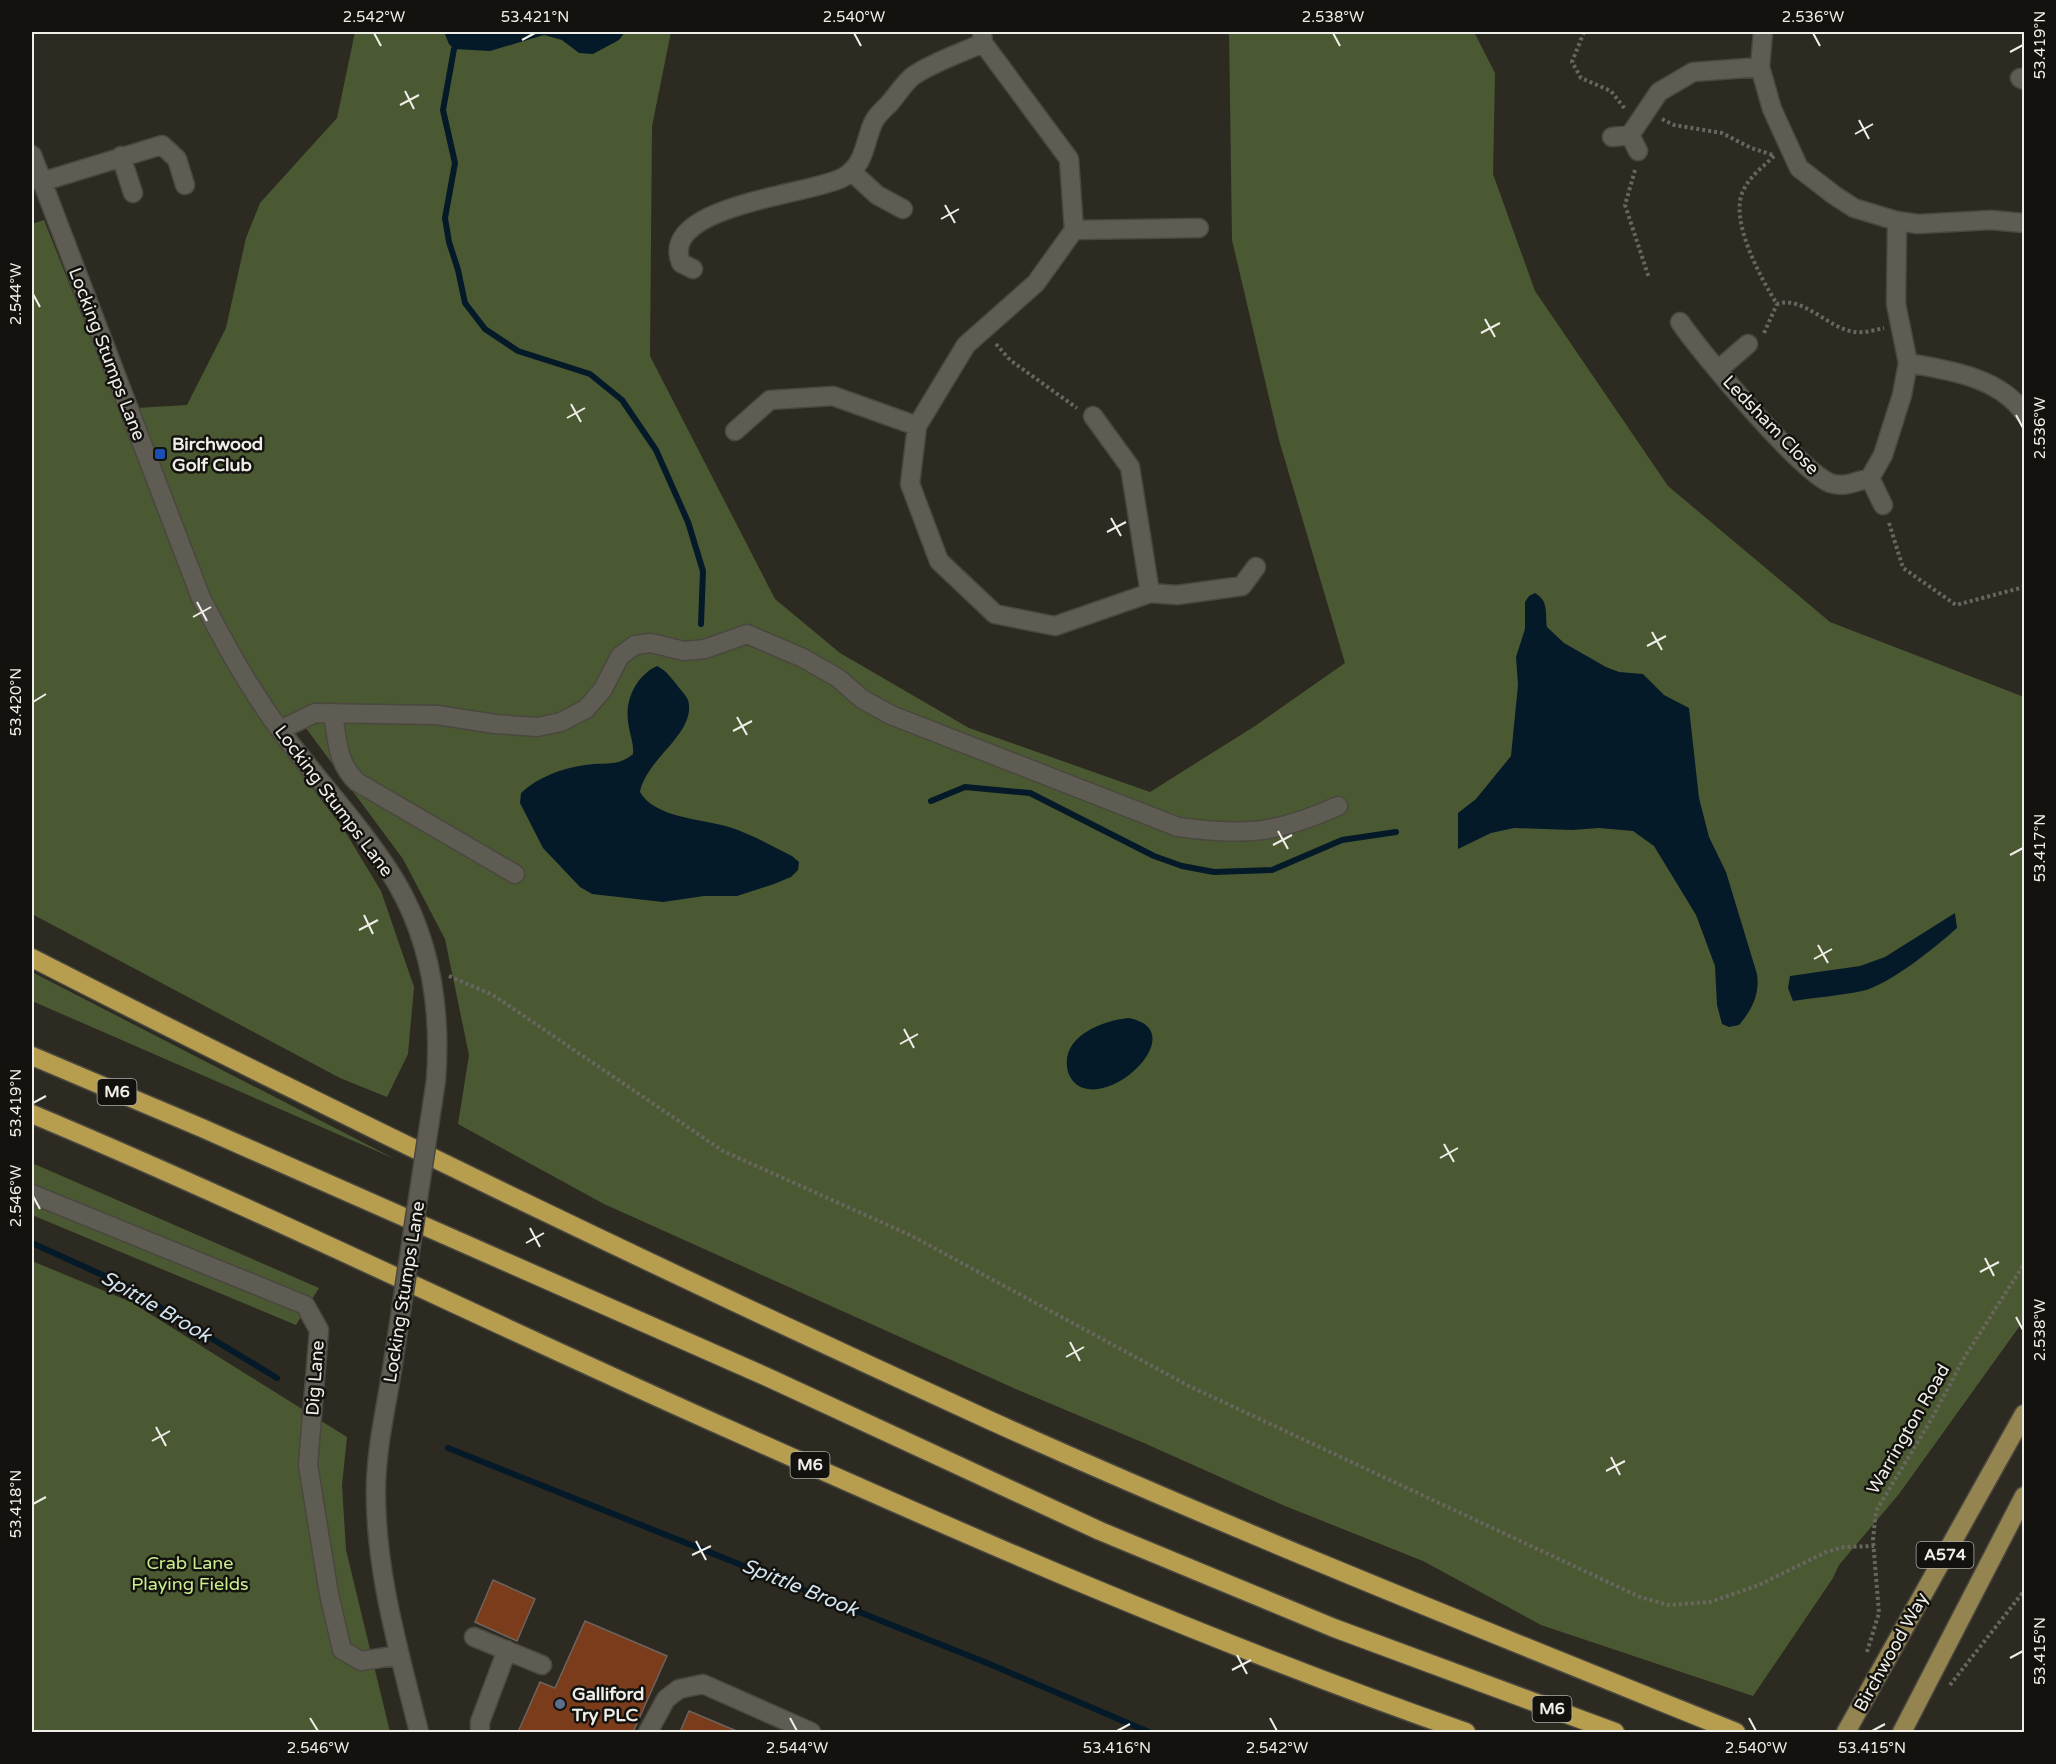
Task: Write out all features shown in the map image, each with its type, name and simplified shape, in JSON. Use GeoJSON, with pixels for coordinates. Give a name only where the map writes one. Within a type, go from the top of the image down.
{"type":"FeatureCollection","features":[{"type":"Feature","properties":{"kind":"highway"},"geometry":{"type":"LineString","coordinates":[[32,958],[363,1125],[991,1420],[1377,1588],[1736,1732]]}},
{"type":"Feature","properties":{"kind":"highway"},"geometry":{"type":"LineString","coordinates":[[32,1048],[202,1128]]}},
{"type":"Feature","properties":{"kind":"highway","name":"M6"},"geometry":{"type":"LineString","coordinates":[[32,1056],[202,1128],[767,1377],[1100,1532],[1334,1628],[1615,1732]]}},
{"type":"Feature","properties":{"kind":"highway","name":"M6"},"geometry":{"type":"LineString","coordinates":[[32,1114],[165,1170],[732,1431],[1323,1682],[1466,1732]]}},
{"type":"Feature","properties":{"kind":"highway"},"geometry":{"type":"LineString","coordinates":[[32,1120],[165,1170]]}},
{"type":"Feature","properties":{"kind":"main road","name":"Birchwood Way"},"geometry":{"type":"LineString","coordinates":[[1846,1732],[2025,1414]]}},
{"type":"Feature","properties":{"kind":"main road","name":"A574"},"geometry":{"type":"LineString","coordinates":[[1902,1732],[2025,1496]]}},
{"type":"Feature","properties":{"kind":"street"},"geometry":{"type":"LineString","coordinates":[[1763,32],[1760,67],[1772,109],[1797,163],[1834,195],[1854,208],[1897,221],[1928,224],[1991,220],[2025,223]]}},
{"type":"Feature","properties":{"kind":"street"},"geometry":{"type":"LineString","coordinates":[[693,269],[681,263],[677,254],[682,237],[702,220],[728,208],[758,202],[841,178],[851,171],[863,157],[874,120],[913,77],[983,37],[1069,159],[1074,230],[1036,283],[966,345],[917,426],[910,484],[939,561],[995,614],[1054,626],[1150,593],[1177,595],[1242,586],[1256,567]]}},
{"type":"Feature","properties":{"kind":"street"},"geometry":{"type":"LineString","coordinates":[[1632,131],[1659,92],[1693,72],[1760,67]]}},
{"type":"Feature","properties":{"kind":"street"},"geometry":{"type":"LineString","coordinates":[[41,182],[162,145],[177,159],[184,184]]}},
{"type":"Feature","properties":{"kind":"street","name":"Locking Stumps Lane"},"geometry":{"type":"LineString","coordinates":[[32,155],[201,598],[236,665],[280,730],[362,834],[396,883],[418,929],[430,968],[436,1000],[439,1039],[436,1080],[376,1484],[378,1537],[389,1609],[419,1732]]}},
{"type":"Feature","properties":{"kind":"street"},"geometry":{"type":"LineString","coordinates":[[121,156],[133,193]]}},
{"type":"Feature","properties":{"kind":"street"},"geometry":{"type":"LineString","coordinates":[[851,171],[877,195],[903,209]]}},
{"type":"Feature","properties":{"kind":"street"},"geometry":{"type":"LineString","coordinates":[[1883,505],[1870,478],[1886,445],[1902,395],[1908,363],[1899,324],[1894,285],[1897,221]]}},
{"type":"Feature","properties":{"kind":"street"},"geometry":{"type":"LineString","coordinates":[[1074,230],[1199,228]]}},
{"type":"Feature","properties":{"kind":"street","name":"Ledsham Close"},"geometry":{"type":"LineString","coordinates":[[1680,322],[1718,370],[1813,472],[1838,485],[1870,478]]}},
{"type":"Feature","properties":{"kind":"street"},"geometry":{"type":"LineString","coordinates":[[1718,370],[1748,344]]}},
{"type":"Feature","properties":{"kind":"street"},"geometry":{"type":"LineString","coordinates":[[1908,363],[1974,378],[2016,401],[2025,413]]}},
{"type":"Feature","properties":{"kind":"street"},"geometry":{"type":"LineString","coordinates":[[735,431],[770,400],[833,396],[917,426]]}},
{"type":"Feature","properties":{"kind":"street"},"geometry":{"type":"LineString","coordinates":[[1093,416],[1130,467],[1150,593]]}},
{"type":"Feature","properties":{"kind":"street"},"geometry":{"type":"LineString","coordinates":[[280,730],[315,713],[437,716],[537,727],[553,724],[586,709],[603,689],[620,656],[635,645],[651,643],[684,651],[705,649],[747,634],[803,658],[838,678],[862,699],[891,715],[1178,827],[1226,833],[1271,831],[1309,819],[1338,806]]}},
{"type":"Feature","properties":{"kind":"street"},"geometry":{"type":"LineString","coordinates":[[333,713],[339,753],[346,771],[357,782],[515,874]]}},
{"type":"Feature","properties":{"kind":"street","name":"Dig Lane"},"geometry":{"type":"LineString","coordinates":[[32,1194],[305,1305],[319,1330],[308,1465],[329,1594],[342,1650],[361,1661],[400,1654]]}},
{"type":"Feature","properties":{"kind":"street"},"geometry":{"type":"LineString","coordinates":[[474,1637],[542,1665]]}},
{"type":"Feature","properties":{"kind":"street"},"geometry":{"type":"LineString","coordinates":[[480,1732],[480,1722],[507,1650]]}},
{"type":"Feature","properties":{"kind":"street"},"geometry":{"type":"LineString","coordinates":[[648,1732],[666,1699],[679,1689],[703,1684],[810,1732]]}},
{"type":"Feature","properties":{"kind":"path"},"geometry":{"type":"LineString","coordinates":[[1584,32],[1572,62],[1581,78],[1611,92],[1632,131],[1625,205],[1649,278]]}},
{"type":"Feature","properties":{"kind":"path"},"geometry":{"type":"LineString","coordinates":[[1632,131],[1674,125],[1722,133],[1751,148],[1797,163]]}},
{"type":"Feature","properties":{"kind":"path"},"geometry":{"type":"LineString","coordinates":[[1775,156],[1746,184],[1740,202],[1740,213],[1755,265],[1777,304]]}},
{"type":"Feature","properties":{"kind":"path"},"geometry":{"type":"LineString","coordinates":[[1777,304],[1785,302],[1796,304],[1833,324],[1856,332],[1899,324]]}},
{"type":"Feature","properties":{"kind":"path"},"geometry":{"type":"LineString","coordinates":[[1748,344],[1762,336],[1777,304]]}},
{"type":"Feature","properties":{"kind":"path"},"geometry":{"type":"LineString","coordinates":[[984,329],[1010,360],[1093,416]]}},
{"type":"Feature","properties":{"kind":"path"},"geometry":{"type":"LineString","coordinates":[[1883,505],[1903,568],[1956,606],[2025,587]]}},
{"type":"Feature","properties":{"kind":"path"},"geometry":{"type":"LineString","coordinates":[[430,968],[493,995],[723,1151],[910,1235],[1189,1386],[1640,1597],[1668,1605],[1710,1602],[1759,1585],[1826,1552],[1844,1547],[1874,1546]]}},
{"type":"Feature","properties":{"kind":"path","name":"Warrington Road"},"geometry":{"type":"LineString","coordinates":[[1866,1654],[1879,1613],[1874,1546],[1876,1511],[1931,1420],[1964,1358],[2025,1264]]}},
{"type":"Feature","properties":{"kind":"path"},"geometry":{"type":"LineString","coordinates":[[1945,1693],[2025,1592]]}},
{"type":"Feature","properties":{"kind":"green space","name":"Birchwood Golf Club"},"geometry":{"type":"Polygon","coordinates":[[[355,32],[671,32],[652,126],[650,356],[775,599],[840,653],[969,728],[1150,792],[1255,726],[1345,663],[1279,440],[1232,240],[1229,32],[1474,32],[1495,73],[1493,174],[1535,291],[1668,486],[1830,622],[2024,697],[2024,1320],[1899,1494],[1839,1565],[1833,1578],[1753,1696],[1541,1625],[1423,1561],[1285,1506],[1018,1390],[604,1204],[458,1124],[469,1055],[445,939],[403,859],[297,716],[264,725],[343,828],[381,891],[414,987],[408,1054],[387,1097],[340,1078],[32,914],[32,224],[44,220],[119,409],[187,405],[226,328],[246,238],[260,203],[337,118],[355,32]]]}},
{"type":"Feature","properties":{"kind":"green space"},"geometry":{"type":"Polygon","coordinates":[[[32,972],[395,1159],[32,1001],[32,972]]]}},
{"type":"Feature","properties":{"kind":"green space"},"geometry":{"type":"Polygon","coordinates":[[[32,1163],[319,1288],[296,1325],[32,1215],[32,1163]]]}},
{"type":"Feature","properties":{"kind":"green space","name":"Crab Lane Playing Fields"},"geometry":{"type":"Polygon","coordinates":[[[32,1261],[131,1302],[347,1437],[342,1485],[346,1550],[390,1732],[32,1732],[32,1261]]]}},
{"type":"Feature","properties":{"kind":"water"},"geometry":{"type":"Polygon","coordinates":[[[444,32],[625,32],[619,40],[593,54],[579,53],[562,40],[544,35],[490,51],[454,49],[444,32]]]}},
{"type":"Feature","properties":{"kind":"water"},"geometry":{"type":"Polygon","coordinates":[[[1535,593],[1544,604],[1547,627],[1564,643],[1606,667],[1619,672],[1643,674],[1664,695],[1689,708],[1699,798],[1709,837],[1726,872],[1757,974],[1754,1001],[1748,1014],[1739,1025],[1729,1027],[1722,1024],[1717,1005],[1715,966],[1696,915],[1654,846],[1633,831],[1599,828],[1572,830],[1514,828],[1491,833],[1458,849],[1458,813],[1476,799],[1511,756],[1518,685],[1516,657],[1525,629],[1525,602],[1535,593]]]}},
{"type":"Feature","properties":{"kind":"water"},"geometry":{"type":"Polygon","coordinates":[[[657,666],[668,674],[686,697],[689,702],[688,716],[676,738],[650,770],[640,792],[656,807],[680,816],[729,827],[792,856],[799,862],[798,870],[791,877],[737,896],[704,896],[663,902],[592,894],[580,887],[543,848],[520,803],[521,793],[535,782],[559,771],[585,765],[622,761],[633,754],[628,704],[638,682],[657,666]]]}},
{"type":"Feature","properties":{"kind":"water"},"geometry":{"type":"Polygon","coordinates":[[[1955,913],[1957,928],[1925,955],[1885,982],[1862,991],[1793,1001],[1788,988],[1790,976],[1860,966],[1885,957],[1955,913]]]}},
{"type":"Feature","properties":{"kind":"water"},"geometry":{"type":"Polygon","coordinates":[[[1128,1018],[1145,1024],[1152,1034],[1151,1046],[1144,1060],[1119,1082],[1103,1088],[1088,1089],[1075,1084],[1068,1072],[1067,1060],[1076,1041],[1094,1027],[1128,1018]]]}},
{"type":"Feature","properties":{"kind":"building"},"geometry":{"type":"Polygon","coordinates":[[[493,1580],[535,1599],[517,1641],[475,1622],[493,1580]]]}},
{"type":"Feature","properties":{"kind":"building"},"geometry":{"type":"Polygon","coordinates":[[[585,1621],[667,1656],[633,1732],[518,1732],[540,1682],[555,1688],[585,1621]]]}},
{"type":"Feature","properties":{"kind":"building"},"geometry":{"type":"Polygon","coordinates":[[[689,1711],[739,1732],[680,1732],[689,1711]]]}},
{"type":"Feature","properties":{"kind":"waterway"},"geometry":{"type":"LineString","coordinates":[[454,49],[443,110],[455,163],[445,218],[465,303],[485,329],[518,351],[590,374],[622,400],[656,450],[688,522],[703,571],[701,624]]}},
{"type":"Feature","properties":{"kind":"waterway"},"geometry":{"type":"LineString","coordinates":[[931,801],[965,787],[1030,793],[1154,856],[1182,866],[1214,872],[1272,870],[1342,840],[1396,832]]}},
{"type":"Feature","properties":{"kind":"waterway","name":"Spittle Brook"},"geometry":{"type":"LineString","coordinates":[[32,1243],[118,1282],[277,1378]]}},
{"type":"Feature","properties":{"kind":"waterway","name":"Spittle Brook"},"geometry":{"type":"LineString","coordinates":[[448,1448],[987,1663],[1149,1732]]}},
{"type":"Feature","properties":{"kind":"place","name":"Birchwood Golf Club"},"geometry":{"type":"Point","coordinates":[160,454]}},
{"type":"Feature","properties":{"kind":"place","name":"Galliford Try PLC"},"geometry":{"type":"Point","coordinates":[560,1704]}}]}
